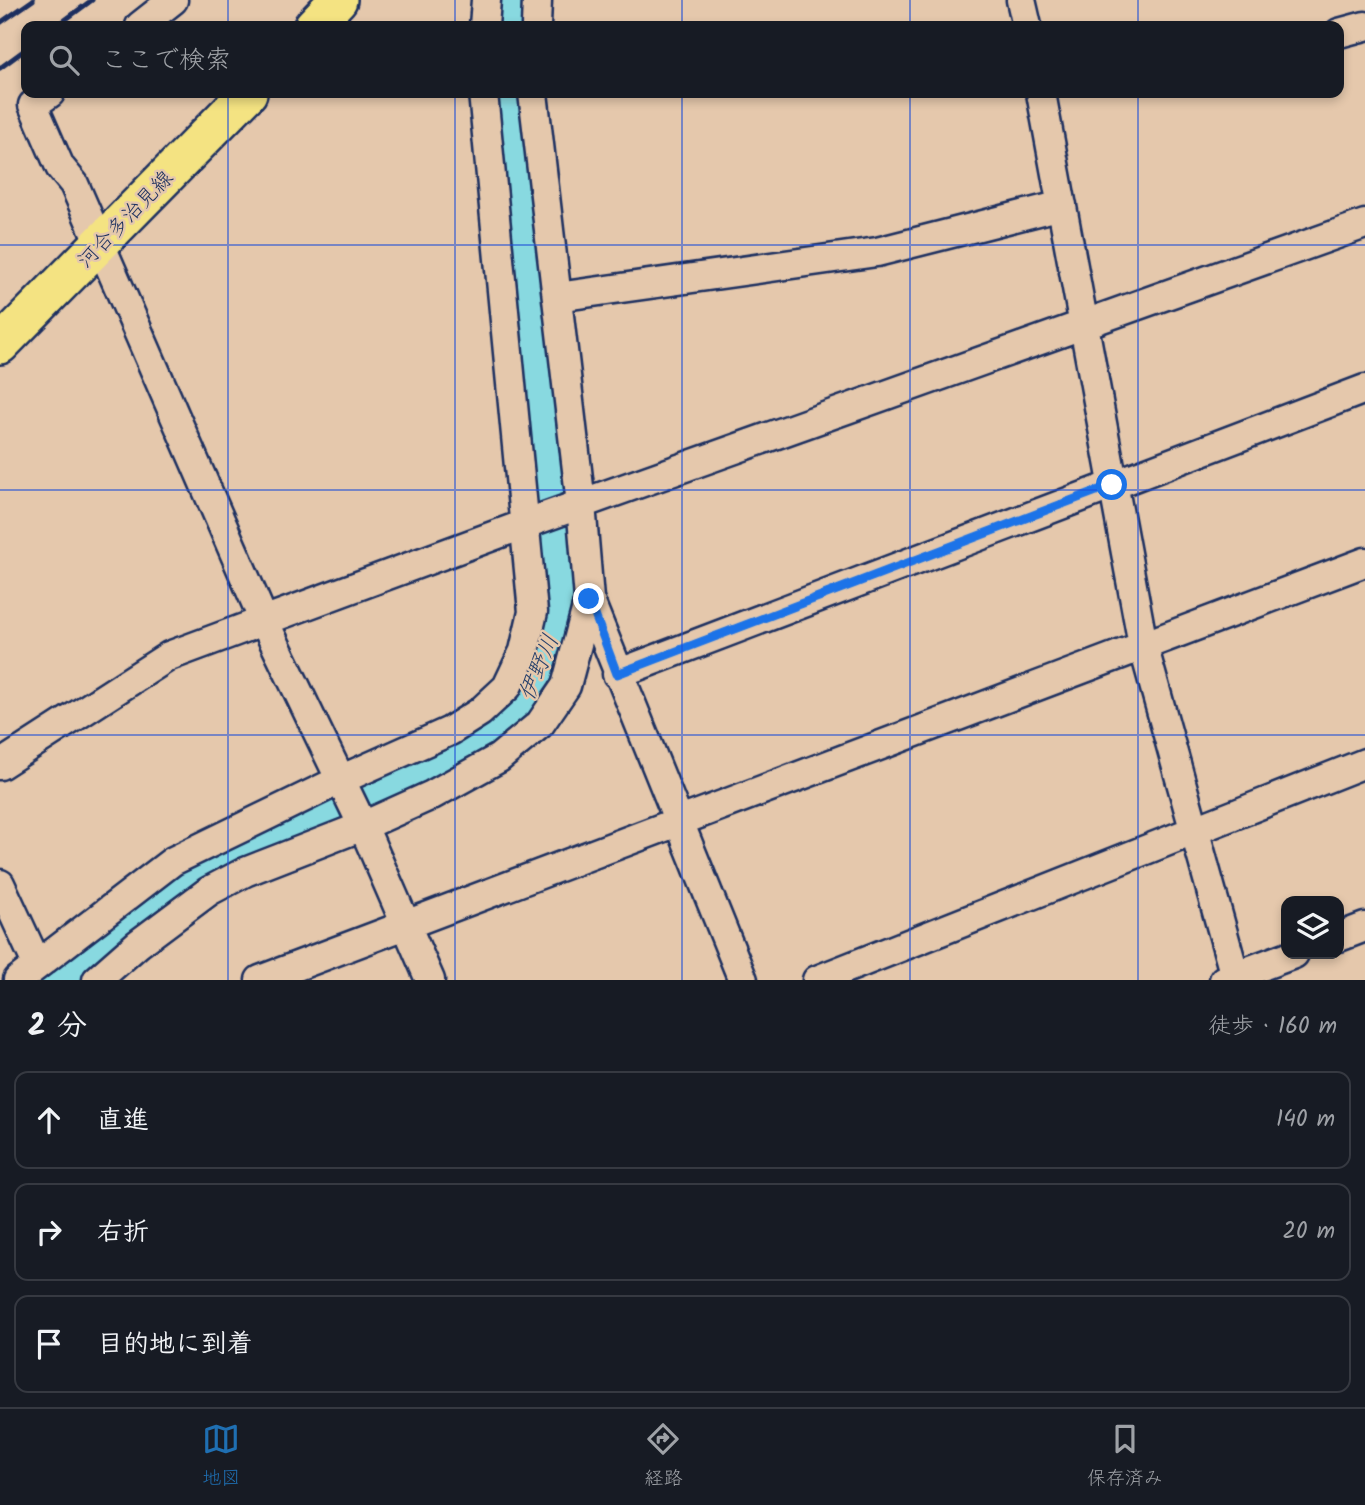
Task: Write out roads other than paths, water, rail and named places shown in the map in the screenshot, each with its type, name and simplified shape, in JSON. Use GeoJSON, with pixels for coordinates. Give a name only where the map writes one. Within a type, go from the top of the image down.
{"type":"FeatureCollection","features":[{"type":"Feature","properties":{"kind":"main road"},"geometry":{"type":"LineString","coordinates":[[318,21],[338,0]]}},
{"type":"Feature","properties":{"kind":"main road","name":"河合多治見線"},"geometry":{"type":"LineString","coordinates":[[0,345],[243,98]]}},
{"type":"Feature","properties":{"kind":"street"},"geometry":{"type":"LineString","coordinates":[[147,21],[173,0]]}},
{"type":"Feature","properties":{"kind":"street"},"geometry":{"type":"LineString","coordinates":[[484,21],[486,0]]}},
{"type":"Feature","properties":{"kind":"street"},"geometry":{"type":"LineString","coordinates":[[536,21],[537,0]]}},
{"type":"Feature","properties":{"kind":"street"},"geometry":{"type":"LineString","coordinates":[[1021,0],[1026,21]]}},
{"type":"Feature","properties":{"kind":"street"},"geometry":{"type":"LineString","coordinates":[[1344,32],[1365,26]]}},
{"type":"Feature","properties":{"kind":"street"},"geometry":{"type":"LineString","coordinates":[[43,98],[33,105],[60,167],[74,184],[264,621],[363,826],[430,980]]}},
{"type":"Feature","properties":{"kind":"street"},"geometry":{"type":"LineString","coordinates":[[0,884],[27,972],[173,860],[340,780],[450,732],[480,712],[507,687],[524,651],[533,612],[483,98]]}},
{"type":"Feature","properties":{"kind":"street"},"geometry":{"type":"LineString","coordinates":[[537,98],[589,599],[617,674],[743,980]]}},
{"type":"Feature","properties":{"kind":"street"},"geometry":{"type":"LineString","coordinates":[[1042,98],[1143,645],[1232,979],[1282,959]]}},
{"type":"Feature","properties":{"kind":"street"},"geometry":{"type":"LineString","coordinates":[[557,297],[877,252],[1062,205]]}},
{"type":"Feature","properties":{"kind":"street"},"geometry":{"type":"LineString","coordinates":[[0,765],[169,656],[525,523],[1365,224]]}},
{"type":"Feature","properties":{"kind":"street"},"geometry":{"type":"LineString","coordinates":[[617,674],[1365,389]]}},
{"type":"Feature","properties":{"kind":"street"},"geometry":{"type":"LineString","coordinates":[[260,980],[1365,562]]}},
{"type":"Feature","properties":{"kind":"street"},"geometry":{"type":"LineString","coordinates":[[97,980],[138,944],[209,891],[245,872],[363,826],[432,795],[499,758],[540,724],[566,686],[589,599]]}},
{"type":"Feature","properties":{"kind":"street"},"geometry":{"type":"LineString","coordinates":[[817,980],[1192,829],[1365,763]]}},
{"type":"Feature","properties":{"kind":"street"},"geometry":{"type":"LineString","coordinates":[[1344,935],[1365,927]]}},
{"type":"Feature","properties":{"kind":"waterway","name":"伊野川"},"geometry":{"type":"LineString","coordinates":[[507,21],[508,0]]}},
{"type":"Feature","properties":{"kind":"waterway","name":"伊野川"},"geometry":{"type":"LineString","coordinates":[[63,980],[122,926],[202,871],[331,810],[463,753],[505,725],[529,699],[553,646],[563,587],[536,435],[507,98]]}},
{"type":"Feature","properties":{"kind":"railway"},"geometry":{"type":"LineString","coordinates":[[0,23],[33,0]]}},
{"type":"Feature","properties":{"kind":"railway"},"geometry":{"type":"LineString","coordinates":[[64,21],[92,0]]}},
{"type":"Feature","properties":{"kind":"railway"},"geometry":{"type":"LineString","coordinates":[[0,68],[21,53]]}}]}
